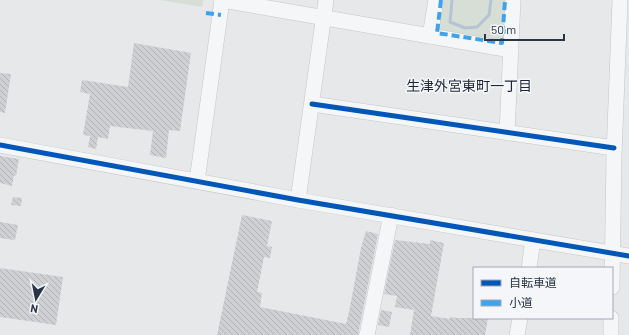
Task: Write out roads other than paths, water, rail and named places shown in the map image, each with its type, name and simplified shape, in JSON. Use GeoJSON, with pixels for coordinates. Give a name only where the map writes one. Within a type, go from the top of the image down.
{"type":"FeatureCollection","features":[{"type":"Feature","properties":{"kind":"street"},"geometry":{"type":"LineString","coordinates":[[197,181],[222,0],[511,50]]}},
{"type":"Feature","properties":{"kind":"street"},"geometry":{"type":"LineString","coordinates":[[298,200],[326,0]]}},
{"type":"Feature","properties":{"kind":"street"},"geometry":{"type":"LineString","coordinates":[[430,36],[436,0]]}},
{"type":"Feature","properties":{"kind":"street"},"geometry":{"type":"LineString","coordinates":[[507,133],[513,0]]}},
{"type":"Feature","properties":{"kind":"street"},"geometry":{"type":"LineString","coordinates":[[613,267],[614,148],[620,0]]}},
{"type":"Feature","properties":{"kind":"street"},"geometry":{"type":"LineString","coordinates":[[312,104],[614,148]]}},
{"type":"Feature","properties":{"kind":"street"},"geometry":{"type":"LineString","coordinates":[[0,145],[298,200],[629,256]]}},
{"type":"Feature","properties":{"kind":"street"},"geometry":{"type":"LineString","coordinates":[[368,335],[391,215]]}},
{"type":"Feature","properties":{"kind":"street"},"geometry":{"type":"LineString","coordinates":[[528,267],[533,240]]}},
{"type":"Feature","properties":{"kind":"street"},"geometry":{"type":"LineString","coordinates":[[517,335],[520,319]]}},
{"type":"Feature","properties":{"kind":"street"},"geometry":{"type":"LineString","coordinates":[[611,319],[611,335]]}},
{"type":"Feature","properties":{"kind":"waterway"},"geometry":{"type":"LineString","coordinates":[[452,0],[450,22],[465,28],[477,27],[489,15],[491,0]]}},
{"type":"Feature","properties":{"kind":"district","name":"生津外宮東町一丁目"},"geometry":{"type":"Point","coordinates":[469,86]}}]}
